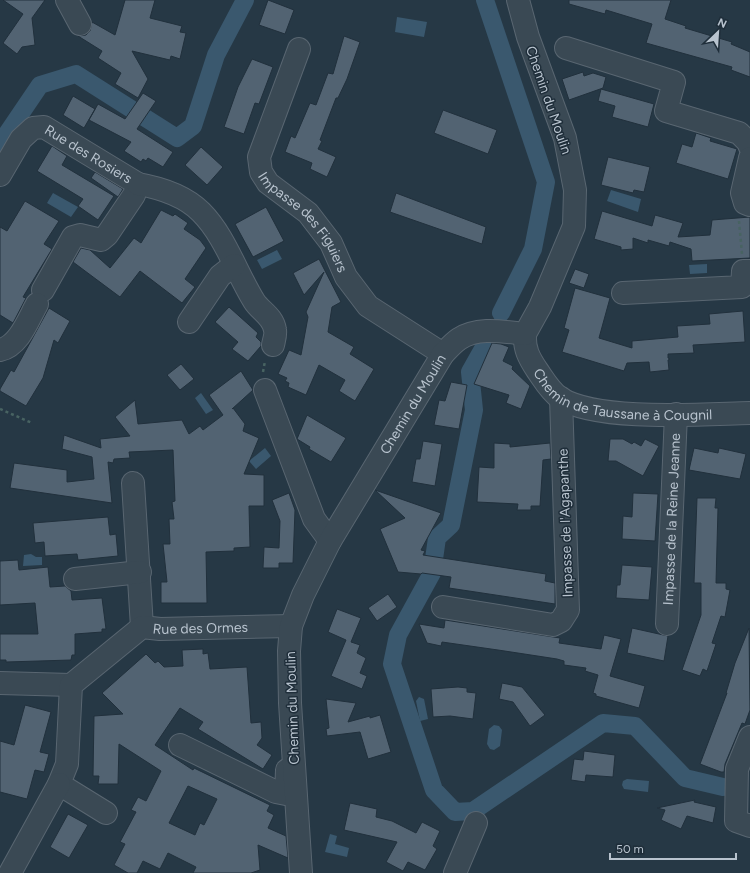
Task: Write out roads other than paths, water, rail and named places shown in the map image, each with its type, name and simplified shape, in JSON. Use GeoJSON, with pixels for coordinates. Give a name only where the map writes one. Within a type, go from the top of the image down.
{"type":"FeatureCollection","features":[{"type":"Feature","properties":{"kind":"street"},"geometry":{"type":"LineString","coordinates":[[67,0],[80,24]]}},
{"type":"Feature","properties":{"kind":"street","name":"Chemin du Moulin"},"geometry":{"type":"LineString","coordinates":[[306,871],[290,703],[289,651],[291,626],[303,595],[330,541],[443,354],[460,338],[475,333],[492,331],[525,334],[540,307],[574,226],[575,190],[565,138],[528,37],[518,0]]}},
{"type":"Feature","properties":{"kind":"street"},"geometry":{"type":"LineString","coordinates":[[566,48],[674,82],[666,111],[739,134],[748,142],[750,148]]}},
{"type":"Feature","properties":{"kind":"street","name":"Impasse des Figuiers"},"geometry":{"type":"LineString","coordinates":[[299,49],[259,157],[261,172],[268,183],[308,213],[331,243],[346,277],[368,306],[443,354]]}},
{"type":"Feature","properties":{"kind":"street","name":"Rue des Rosiers"},"geometry":{"type":"LineString","coordinates":[[0,175],[21,139],[32,128],[44,128],[138,184],[134,195],[107,235],[101,240],[80,235],[73,237],[17,339],[7,349],[0,350]]}},
{"type":"Feature","properties":{"kind":"street"},"geometry":{"type":"LineString","coordinates":[[747,204],[742,193],[750,158]]}},
{"type":"Feature","properties":{"kind":"street"},"geometry":{"type":"LineString","coordinates":[[138,184],[158,188],[179,195],[201,211],[217,233],[255,302],[270,316],[276,330],[273,345]]}},
{"type":"Feature","properties":{"kind":"street"},"geometry":{"type":"LineString","coordinates":[[189,322],[220,276],[234,265]]}},
{"type":"Feature","properties":{"kind":"street"},"geometry":{"type":"LineString","coordinates":[[623,292],[742,287],[747,271]]}},
{"type":"Feature","properties":{"kind":"street","name":"Chemin de Taussane à Cougnil"},"geometry":{"type":"LineString","coordinates":[[525,334],[524,346],[529,359],[547,386],[561,398],[578,405],[607,412],[676,414],[750,413]]}},
{"type":"Feature","properties":{"kind":"street"},"geometry":{"type":"LineString","coordinates":[[265,390],[314,519],[330,541]]}},
{"type":"Feature","properties":{"kind":"street","name":"Impasse de l'Agapanthe"},"geometry":{"type":"LineString","coordinates":[[443,607],[554,625],[561,621],[568,610],[561,398]]}},
{"type":"Feature","properties":{"kind":"street","name":"Impasse de la Reine Jeanne"},"geometry":{"type":"LineString","coordinates":[[667,624],[676,414]]}},
{"type":"Feature","properties":{"kind":"street"},"geometry":{"type":"LineString","coordinates":[[133,482],[140,572],[142,626]]}},
{"type":"Feature","properties":{"kind":"street"},"geometry":{"type":"LineString","coordinates":[[75,579],[140,572]]}},
{"type":"Feature","properties":{"kind":"street","name":"Rue des Ormes"},"geometry":{"type":"LineString","coordinates":[[71,685],[142,626],[160,629],[291,626]]}},
{"type":"Feature","properties":{"kind":"street"},"geometry":{"type":"LineString","coordinates":[[0,683],[71,685],[67,764],[59,784],[10,873]]}},
{"type":"Feature","properties":{"kind":"street"},"geometry":{"type":"LineString","coordinates":[[180,744],[276,792],[286,794],[290,703]]}},
{"type":"Feature","properties":{"kind":"street"},"geometry":{"type":"LineString","coordinates":[[750,737],[738,769],[736,821],[750,826]]}},
{"type":"Feature","properties":{"kind":"street"},"geometry":{"type":"LineString","coordinates":[[59,784],[106,813]]}},
{"type":"Feature","properties":{"kind":"street"},"geometry":{"type":"LineString","coordinates":[[455,873],[476,823]]}},
{"type":"Feature","properties":{"kind":"water"},"geometry":{"type":"Polygon","coordinates":[[[397,17],[427,22],[424,37],[395,32],[397,17]]]}},
{"type":"Feature","properties":{"kind":"water"},"geometry":{"type":"Polygon","coordinates":[[[611,190],[641,199],[638,212],[607,201],[611,190]]]}},
{"type":"Feature","properties":{"kind":"water"},"geometry":{"type":"Polygon","coordinates":[[[53,193],[78,207],[71,217],[47,203],[53,193]]]}},
{"type":"Feature","properties":{"kind":"water"},"geometry":{"type":"Polygon","coordinates":[[[277,250],[282,259],[262,269],[257,260],[277,250]]]}},
{"type":"Feature","properties":{"kind":"water"},"geometry":{"type":"Polygon","coordinates":[[[707,264],[707,273],[690,274],[689,265],[707,264]]]}},
{"type":"Feature","properties":{"kind":"water"},"geometry":{"type":"Polygon","coordinates":[[[201,393],[213,410],[206,414],[195,398],[201,393]]]}},
{"type":"Feature","properties":{"kind":"water"},"geometry":{"type":"Polygon","coordinates":[[[265,448],[271,456],[256,469],[249,461],[265,448]]]}},
{"type":"Feature","properties":{"kind":"water"},"geometry":{"type":"Polygon","coordinates":[[[31,554],[36,557],[42,557],[42,565],[23,566],[24,555],[31,554]]]}},
{"type":"Feature","properties":{"kind":"water"},"geometry":{"type":"Polygon","coordinates":[[[419,697],[424,699],[428,719],[420,721],[416,701],[419,697]]]}},
{"type":"Feature","properties":{"kind":"water"},"geometry":{"type":"Polygon","coordinates":[[[494,725],[499,726],[502,730],[500,746],[494,750],[490,749],[487,744],[489,729],[494,725]]]}},
{"type":"Feature","properties":{"kind":"water"},"geometry":{"type":"Polygon","coordinates":[[[627,779],[649,781],[648,792],[624,789],[622,785],[623,781],[627,779]]]}},
{"type":"Feature","properties":{"kind":"water"},"geometry":{"type":"Polygon","coordinates":[[[330,834],[337,836],[335,844],[349,848],[347,857],[325,852],[330,834]]]}},
{"type":"Feature","properties":{"kind":"waterway"},"geometry":{"type":"LineString","coordinates":[[0,144],[40,85],[76,74],[177,138],[193,126],[216,55],[245,0]]}},
{"type":"Feature","properties":{"kind":"waterway"},"geometry":{"type":"LineString","coordinates":[[485,0],[546,182],[533,249],[501,313]]}},
{"type":"Feature","properties":{"kind":"waterway"},"geometry":{"type":"LineString","coordinates":[[488,340],[470,372],[474,410],[451,525],[437,538],[432,573],[398,635],[392,664],[434,790],[455,812],[473,811],[603,723],[635,726],[685,778],[723,787]]}}]}
